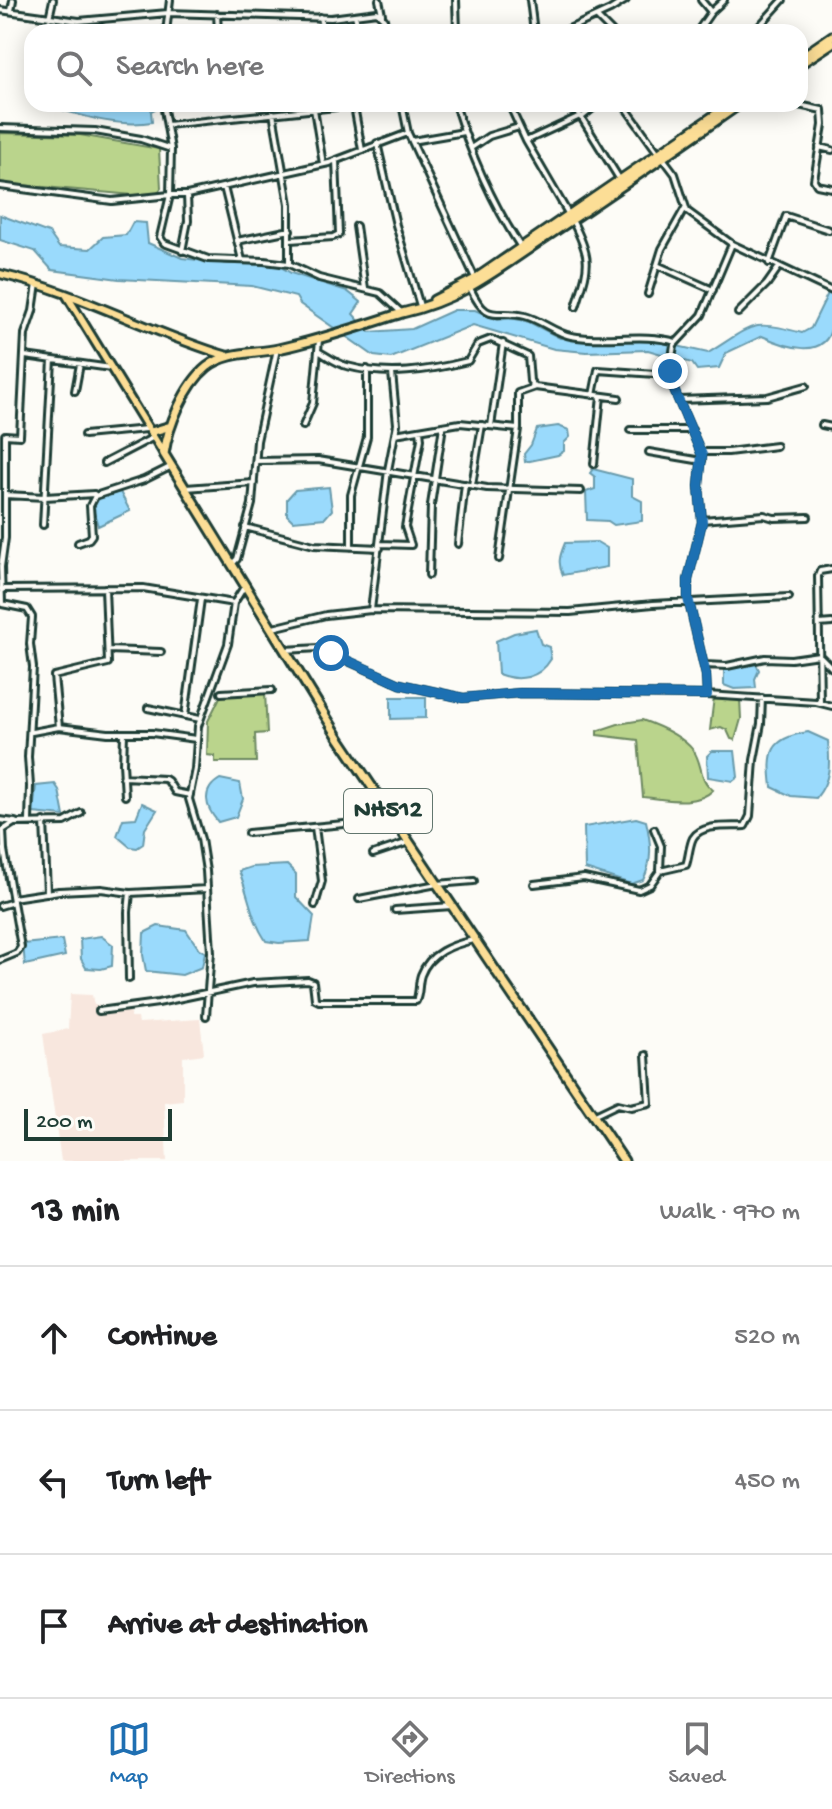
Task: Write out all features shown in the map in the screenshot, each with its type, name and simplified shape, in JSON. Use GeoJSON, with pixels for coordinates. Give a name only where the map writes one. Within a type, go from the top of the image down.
{"type":"FeatureCollection","features":[{"type":"Feature","properties":{"kind":"highway"},"geometry":{"type":"LineString","coordinates":[[808,52],[832,36]]}},
{"type":"Feature","properties":{"kind":"highway"},"geometry":{"type":"LineString","coordinates":[[808,59],[832,43]]}},
{"type":"Feature","properties":{"kind":"highway"},"geometry":{"type":"LineString","coordinates":[[164,454],[180,406],[207,367],[228,356],[277,349],[443,302],[470,288],[620,181],[661,157],[720,112]]}},
{"type":"Feature","properties":{"kind":"highway"},"geometry":{"type":"LineString","coordinates":[[417,308],[475,279],[728,112]]}},
{"type":"Feature","properties":{"kind":"highway"},"geometry":{"type":"LineString","coordinates":[[151,433],[171,426]]}},
{"type":"Feature","properties":{"kind":"highway","name":"NH512"},"geometry":{"type":"LineString","coordinates":[[164,454],[284,650],[389,812],[624,1161]]}},
{"type":"Feature","properties":{"kind":"main road"},"geometry":{"type":"LineString","coordinates":[[0,274],[37,283],[168,337],[228,356]]}},
{"type":"Feature","properties":{"kind":"main road"},"geometry":{"type":"LineString","coordinates":[[67,296],[164,454]]}},
{"type":"Feature","properties":{"kind":"street"},"geometry":{"type":"LineString","coordinates":[[11,11],[13,0]]}},
{"type":"Feature","properties":{"kind":"street"},"geometry":{"type":"LineString","coordinates":[[49,18],[53,0]]}},
{"type":"Feature","properties":{"kind":"street"},"geometry":{"type":"LineString","coordinates":[[167,24],[170,0]]}},
{"type":"Feature","properties":{"kind":"street"},"geometry":{"type":"LineString","coordinates":[[379,0],[385,24]]}},
{"type":"Feature","properties":{"kind":"street"},"geometry":{"type":"LineString","coordinates":[[456,0],[457,24]]}},
{"type":"Feature","properties":{"kind":"street"},"geometry":{"type":"LineString","coordinates":[[530,0],[533,24]]}},
{"type":"Feature","properties":{"kind":"street"},"geometry":{"type":"LineString","coordinates":[[580,24],[626,0]]}},
{"type":"Feature","properties":{"kind":"street"},"geometry":{"type":"LineString","coordinates":[[701,0],[711,12]]}},
{"type":"Feature","properties":{"kind":"street"},"geometry":{"type":"LineString","coordinates":[[703,24],[724,0]]}},
{"type":"Feature","properties":{"kind":"street"},"geometry":{"type":"LineString","coordinates":[[761,24],[783,0]]}},
{"type":"Feature","properties":{"kind":"street"},"geometry":{"type":"LineString","coordinates":[[0,10],[79,21],[168,13],[320,17],[382,14]]}},
{"type":"Feature","properties":{"kind":"street"},"geometry":{"type":"LineString","coordinates":[[217,14],[218,24]]}},
{"type":"Feature","properties":{"kind":"street"},"geometry":{"type":"LineString","coordinates":[[355,15],[357,24]]}},
{"type":"Feature","properties":{"kind":"street"},"geometry":{"type":"LineString","coordinates":[[320,17],[321,24]]}},
{"type":"Feature","properties":{"kind":"street"},"geometry":{"type":"LineString","coordinates":[[596,17],[603,24]]}},
{"type":"Feature","properties":{"kind":"street"},"geometry":{"type":"LineString","coordinates":[[808,107],[822,110],[814,180],[817,185],[832,188]]}},
{"type":"Feature","properties":{"kind":"street"},"geometry":{"type":"LineString","coordinates":[[164,112],[171,149],[170,195],[160,237],[164,243],[208,259],[289,264],[319,278],[387,297],[402,313]]}},
{"type":"Feature","properties":{"kind":"street"},"geometry":{"type":"LineString","coordinates":[[167,125],[283,112]]}},
{"type":"Feature","properties":{"kind":"street"},"geometry":{"type":"LineString","coordinates":[[314,112],[323,164]]}},
{"type":"Feature","properties":{"kind":"street"},"geometry":{"type":"LineString","coordinates":[[355,112],[362,150]]}},
{"type":"Feature","properties":{"kind":"street"},"geometry":{"type":"LineString","coordinates":[[404,112],[408,133],[475,279]]}},
{"type":"Feature","properties":{"kind":"street"},"geometry":{"type":"LineString","coordinates":[[458,112],[504,221],[521,247]]}},
{"type":"Feature","properties":{"kind":"street"},"geometry":{"type":"LineString","coordinates":[[512,112],[582,240],[589,264],[576,307]]}},
{"type":"Feature","properties":{"kind":"street"},"geometry":{"type":"LineString","coordinates":[[577,112],[620,181]]}},
{"type":"Feature","properties":{"kind":"street"},"geometry":{"type":"LineString","coordinates":[[526,141],[587,112]]}},
{"type":"Feature","properties":{"kind":"street"},"geometry":{"type":"LineString","coordinates":[[629,112],[675,174],[685,208],[732,244],[830,290]]}},
{"type":"Feature","properties":{"kind":"street"},"geometry":{"type":"LineString","coordinates":[[273,113],[284,173],[290,230],[289,264]]}},
{"type":"Feature","properties":{"kind":"street"},"geometry":{"type":"LineString","coordinates":[[471,148],[489,136],[519,127]]}},
{"type":"Feature","properties":{"kind":"street"},"geometry":{"type":"LineString","coordinates":[[0,128],[95,131],[141,139],[171,149]]}},
{"type":"Feature","properties":{"kind":"street"},"geometry":{"type":"LineString","coordinates":[[412,141],[464,132]]}},
{"type":"Feature","properties":{"kind":"street"},"geometry":{"type":"LineString","coordinates":[[0,186],[112,201],[187,195],[323,164],[408,133]]}},
{"type":"Feature","properties":{"kind":"street"},"geometry":{"type":"LineString","coordinates":[[377,143],[417,308]]}},
{"type":"Feature","properties":{"kind":"street"},"geometry":{"type":"LineString","coordinates":[[819,147],[832,150]]}},
{"type":"Feature","properties":{"kind":"street"},"geometry":{"type":"LineString","coordinates":[[290,240],[339,234],[336,160]]}},
{"type":"Feature","properties":{"kind":"street"},"geometry":{"type":"LineString","coordinates":[[224,187],[242,260]]}},
{"type":"Feature","properties":{"kind":"street"},"geometry":{"type":"LineString","coordinates":[[182,251],[188,221],[187,195]]}},
{"type":"Feature","properties":{"kind":"street"},"geometry":{"type":"LineString","coordinates":[[648,294],[668,238],[685,208]]}},
{"type":"Feature","properties":{"kind":"street"},"geometry":{"type":"LineString","coordinates":[[769,263],[786,216],[829,230]]}},
{"type":"Feature","properties":{"kind":"street"},"geometry":{"type":"LineString","coordinates":[[356,226],[365,289]]}},
{"type":"Feature","properties":{"kind":"street"},"geometry":{"type":"LineString","coordinates":[[237,241],[290,230]]}},
{"type":"Feature","properties":{"kind":"street"},"geometry":{"type":"LineString","coordinates":[[707,695],[704,665],[689,602],[689,570],[702,520],[699,486],[701,452],[670,373],[675,343],[702,315],[732,244]]}},
{"type":"Feature","properties":{"kind":"street"},"geometry":{"type":"LineString","coordinates":[[657,265],[713,290]]}},
{"type":"Feature","properties":{"kind":"street"},"geometry":{"type":"LineString","coordinates":[[738,313],[779,267]]}},
{"type":"Feature","properties":{"kind":"street"},"geometry":{"type":"LineString","coordinates":[[29,821],[31,614],[27,609],[1,604],[0,589],[5,435],[20,436],[25,334],[33,311],[37,283]]}},
{"type":"Feature","properties":{"kind":"street"},"geometry":{"type":"LineString","coordinates":[[470,288],[479,304],[492,315],[522,315],[567,335],[656,337],[675,343]]}},
{"type":"Feature","properties":{"kind":"street"},"geometry":{"type":"LineString","coordinates":[[303,426],[313,403],[318,351],[323,337]]}},
{"type":"Feature","properties":{"kind":"street"},"geometry":{"type":"LineString","coordinates":[[318,351],[342,365],[392,373],[414,372],[463,362],[470,359],[480,343],[491,339],[528,356],[530,381],[535,387]]}},
{"type":"Feature","properties":{"kind":"street"},"geometry":{"type":"LineString","coordinates":[[491,426],[503,343]]}},
{"type":"Feature","properties":{"kind":"street"},"geometry":{"type":"LineString","coordinates":[[233,563],[237,559],[245,527],[254,483],[257,441],[277,349]]}},
{"type":"Feature","properties":{"kind":"street"},"geometry":{"type":"LineString","coordinates":[[24,356],[113,368]]}},
{"type":"Feature","properties":{"kind":"street"},"geometry":{"type":"LineString","coordinates":[[43,525],[52,360]]}},
{"type":"Feature","properties":{"kind":"street"},"geometry":{"type":"LineString","coordinates":[[75,391],[80,364]]}},
{"type":"Feature","properties":{"kind":"street"},"geometry":{"type":"LineString","coordinates":[[351,547],[351,495],[367,437],[367,369]]}},
{"type":"Feature","properties":{"kind":"street"},"geometry":{"type":"LineString","coordinates":[[593,395],[598,370],[670,373]]}},
{"type":"Feature","properties":{"kind":"street"},"geometry":{"type":"LineString","coordinates":[[371,610],[395,434],[392,373]]}},
{"type":"Feature","properties":{"kind":"street"},"geometry":{"type":"LineString","coordinates":[[679,400],[767,397],[806,386]]}},
{"type":"Feature","properties":{"kind":"street"},"geometry":{"type":"LineString","coordinates":[[499,559],[518,429],[518,393],[535,387],[619,398]]}},
{"type":"Feature","properties":{"kind":"street"},"geometry":{"type":"LineString","coordinates":[[594,464],[601,396]]}},
{"type":"Feature","properties":{"kind":"street"},"geometry":{"type":"LineString","coordinates":[[395,434],[460,423],[518,429]]}},
{"type":"Feature","properties":{"kind":"street"},"geometry":{"type":"LineString","coordinates":[[472,485],[482,425]]}},
{"type":"Feature","properties":{"kind":"street"},"geometry":{"type":"LineString","coordinates":[[822,425],[832,427]]}},
{"type":"Feature","properties":{"kind":"street"},"geometry":{"type":"LineString","coordinates":[[429,575],[434,479],[443,426]]}},
{"type":"Feature","properties":{"kind":"street"},"geometry":{"type":"LineString","coordinates":[[245,527],[298,542],[351,547],[411,545],[405,527],[420,430]]}},
{"type":"Feature","properties":{"kind":"street"},"geometry":{"type":"LineString","coordinates":[[630,430],[692,430]]}},
{"type":"Feature","properties":{"kind":"street"},"geometry":{"type":"LineString","coordinates":[[84,435],[151,433]]}},
{"type":"Feature","properties":{"kind":"street"},"geometry":{"type":"LineString","coordinates":[[104,463],[151,433]]}},
{"type":"Feature","properties":{"kind":"street"},"geometry":{"type":"LineString","coordinates":[[701,452],[776,446]]}},
{"type":"Feature","properties":{"kind":"street"},"geometry":{"type":"LineString","coordinates":[[649,452],[702,461]]}},
{"type":"Feature","properties":{"kind":"street"},"geometry":{"type":"LineString","coordinates":[[256,461],[318,460],[509,490],[557,488],[581,491]]}},
{"type":"Feature","properties":{"kind":"street"},"geometry":{"type":"LineString","coordinates":[[5,495],[45,497],[98,494],[144,480],[172,466]]}},
{"type":"Feature","properties":{"kind":"street"},"geometry":{"type":"LineString","coordinates":[[186,488],[254,483]]}},
{"type":"Feature","properties":{"kind":"street"},"geometry":{"type":"LineString","coordinates":[[458,544],[465,484]]}},
{"type":"Feature","properties":{"kind":"street"},"geometry":{"type":"LineString","coordinates":[[78,543],[92,535],[90,506],[92,498],[98,494]]}},
{"type":"Feature","properties":{"kind":"street"},"geometry":{"type":"LineString","coordinates":[[702,520],[764,515],[774,518],[808,517]]}},
{"type":"Feature","properties":{"kind":"street"},"geometry":{"type":"LineString","coordinates":[[820,703],[818,576],[820,571],[832,569]]}},
{"type":"Feature","properties":{"kind":"street"},"geometry":{"type":"LineString","coordinates":[[206,1016],[211,952],[207,889],[201,839],[189,805],[200,719],[228,644],[234,603],[245,585]]}},
{"type":"Feature","properties":{"kind":"street"},"geometry":{"type":"LineString","coordinates":[[59,727],[54,676],[106,666],[105,588]]}},
{"type":"Feature","properties":{"kind":"street"},"geometry":{"type":"LineString","coordinates":[[0,589],[143,588],[234,603]]}},
{"type":"Feature","properties":{"kind":"street"},"geometry":{"type":"LineString","coordinates":[[271,628],[326,615],[371,610],[570,612],[789,597]]}},
{"type":"Feature","properties":{"kind":"street"},"geometry":{"type":"LineString","coordinates":[[185,716],[201,599]]}},
{"type":"Feature","properties":{"kind":"street"},"geometry":{"type":"LineString","coordinates":[[819,624],[832,623]]}},
{"type":"Feature","properties":{"kind":"street"},"geometry":{"type":"LineString","coordinates":[[284,650],[319,648],[400,684],[463,698],[520,693],[707,695],[832,706]]}},
{"type":"Feature","properties":{"kind":"street"},"geometry":{"type":"LineString","coordinates":[[108,650],[161,652]]}},
{"type":"Feature","properties":{"kind":"street"},"geometry":{"type":"LineString","coordinates":[[704,665],[727,666],[765,658],[791,659],[819,655]]}},
{"type":"Feature","properties":{"kind":"street"},"geometry":{"type":"LineString","coordinates":[[819,655],[832,668]]}},
{"type":"Feature","properties":{"kind":"street"},"geometry":{"type":"LineString","coordinates":[[221,693],[272,690]]}},
{"type":"Feature","properties":{"kind":"street"},"geometry":{"type":"LineString","coordinates":[[660,871],[686,865],[692,840],[699,831],[745,826],[750,820],[762,698]]}},
{"type":"Feature","properties":{"kind":"street"},"geometry":{"type":"LineString","coordinates":[[148,708],[200,719]]}},
{"type":"Feature","properties":{"kind":"street"},"geometry":{"type":"LineString","coordinates":[[31,732],[59,727],[196,739]]}},
{"type":"Feature","properties":{"kind":"street"},"geometry":{"type":"LineString","coordinates":[[124,734],[125,796]]}},
{"type":"Feature","properties":{"kind":"street"},"geometry":{"type":"LineString","coordinates":[[123,777],[165,779],[175,792],[190,795]]}},
{"type":"Feature","properties":{"kind":"street"},"geometry":{"type":"LineString","coordinates":[[248,833],[355,823],[389,812]]}},
{"type":"Feature","properties":{"kind":"street"},"geometry":{"type":"LineString","coordinates":[[0,960],[17,953],[21,947],[2,834],[5,827],[29,821],[65,822],[81,813]]}},
{"type":"Feature","properties":{"kind":"street"},"geometry":{"type":"LineString","coordinates":[[0,820],[17,823]]}},
{"type":"Feature","properties":{"kind":"street"},"geometry":{"type":"LineString","coordinates":[[44,821],[47,893],[59,891]]}},
{"type":"Feature","properties":{"kind":"street"},"geometry":{"type":"LineString","coordinates":[[315,827],[322,881],[315,905]]}},
{"type":"Feature","properties":{"kind":"street"},"geometry":{"type":"LineString","coordinates":[[534,884],[584,878],[629,890],[650,885],[660,871],[661,846],[654,829]]}},
{"type":"Feature","properties":{"kind":"street"},"geometry":{"type":"LineString","coordinates":[[373,854],[409,842]]}},
{"type":"Feature","properties":{"kind":"street"},"geometry":{"type":"LineString","coordinates":[[359,899],[437,884],[474,881]]}},
{"type":"Feature","properties":{"kind":"street"},"geometry":{"type":"LineString","coordinates":[[0,906],[13,902],[13,898],[59,891],[101,889],[130,893],[207,889]]}},
{"type":"Feature","properties":{"kind":"street"},"geometry":{"type":"LineString","coordinates":[[129,979],[130,893]]}},
{"type":"Feature","properties":{"kind":"street"},"geometry":{"type":"LineString","coordinates":[[395,910],[452,906]]}},
{"type":"Feature","properties":{"kind":"street"},"geometry":{"type":"LineString","coordinates":[[99,1011],[253,983],[308,980],[313,982],[317,1001],[416,1001],[422,973],[428,963],[450,946],[475,940]]}},
{"type":"Feature","properties":{"kind":"street"},"geometry":{"type":"LineString","coordinates":[[593,1116],[618,1104],[631,1107],[649,1103],[646,1055]]}},
{"type":"Feature","properties":{"kind":"shaded area"},"geometry":{"type":"Polygon","coordinates":[[[70,994],[92,995],[94,1005],[131,1005],[130,1018],[138,1018],[139,1023],[200,1019],[204,1054],[183,1057],[183,1100],[164,1102],[167,1161],[61,1161],[43,1034],[68,1029],[70,994]]]}},
{"type":"Feature","properties":{"kind":"green space"},"geometry":{"type":"Polygon","coordinates":[[[0,133],[80,135],[159,149],[161,188],[155,197],[0,183],[0,133]]]}},
{"type":"Feature","properties":{"kind":"green space"},"geometry":{"type":"Polygon","coordinates":[[[223,691],[265,692],[267,733],[255,734],[256,762],[215,762],[215,756],[207,755],[208,721],[223,691]]]}},
{"type":"Feature","properties":{"kind":"green space"},"geometry":{"type":"Polygon","coordinates":[[[714,697],[740,698],[741,719],[735,740],[721,727],[710,730],[714,697]]]}},
{"type":"Feature","properties":{"kind":"green space"},"geometry":{"type":"Polygon","coordinates":[[[642,720],[688,745],[696,755],[705,781],[713,790],[698,799],[689,800],[643,797],[638,740],[597,735],[597,731],[618,724],[642,720]]]}},
{"type":"Feature","properties":{"kind":"water"},"geometry":{"type":"Polygon","coordinates":[[[70,112],[151,112],[152,122],[124,123],[70,112]]]}},
{"type":"Feature","properties":{"kind":"water"},"geometry":{"type":"Polygon","coordinates":[[[0,215],[49,233],[59,247],[90,249],[103,237],[126,235],[133,222],[146,223],[148,243],[182,258],[228,264],[276,264],[291,273],[347,291],[361,302],[353,314],[369,332],[412,329],[454,310],[475,310],[498,320],[511,318],[529,322],[560,338],[646,339],[708,353],[752,327],[772,326],[802,333],[811,328],[832,285],[832,325],[822,344],[813,347],[792,347],[762,336],[726,353],[719,368],[697,370],[692,363],[648,350],[586,352],[554,349],[473,325],[391,358],[374,356],[300,304],[296,297],[252,286],[119,279],[52,270],[35,251],[0,240],[0,215]]]}},
{"type":"Feature","properties":{"kind":"water"},"geometry":{"type":"Polygon","coordinates":[[[558,426],[569,430],[570,437],[564,443],[564,451],[525,462],[524,454],[537,429],[558,426]]]}},
{"type":"Feature","properties":{"kind":"water"},"geometry":{"type":"Polygon","coordinates":[[[593,469],[632,479],[632,496],[642,501],[642,521],[614,525],[608,521],[587,520],[586,492],[595,489],[595,477],[590,473],[593,469]]]}},
{"type":"Feature","properties":{"kind":"water"},"geometry":{"type":"Polygon","coordinates":[[[329,487],[332,510],[325,518],[293,521],[287,515],[287,499],[295,490],[329,487]]]}},
{"type":"Feature","properties":{"kind":"water"},"geometry":{"type":"Polygon","coordinates":[[[120,492],[130,511],[98,526],[93,509],[99,498],[120,492]]]}},
{"type":"Feature","properties":{"kind":"water"},"geometry":{"type":"Polygon","coordinates":[[[597,542],[607,548],[607,567],[563,575],[560,559],[565,543],[597,542]]]}},
{"type":"Feature","properties":{"kind":"water"},"geometry":{"type":"Polygon","coordinates":[[[536,629],[541,644],[549,647],[551,659],[546,666],[528,677],[513,678],[498,674],[496,641],[514,633],[536,629]]]}},
{"type":"Feature","properties":{"kind":"water"},"geometry":{"type":"Polygon","coordinates":[[[755,662],[759,670],[755,679],[756,688],[734,689],[724,685],[724,668],[755,662]]]}},
{"type":"Feature","properties":{"kind":"water"},"geometry":{"type":"Polygon","coordinates":[[[391,697],[426,697],[426,718],[391,719],[391,697]]]}},
{"type":"Feature","properties":{"kind":"water"},"geometry":{"type":"Polygon","coordinates":[[[808,732],[828,741],[828,771],[816,798],[791,796],[772,787],[770,765],[774,749],[785,738],[808,732]]]}},
{"type":"Feature","properties":{"kind":"water"},"geometry":{"type":"Polygon","coordinates":[[[712,751],[735,751],[738,777],[733,781],[708,777],[707,756],[712,751]]]}},
{"type":"Feature","properties":{"kind":"water"},"geometry":{"type":"Polygon","coordinates":[[[220,779],[240,783],[243,799],[236,817],[218,822],[207,799],[210,788],[220,779]]]}},
{"type":"Feature","properties":{"kind":"water"},"geometry":{"type":"Polygon","coordinates":[[[55,784],[64,816],[33,813],[36,786],[55,784]]]}},
{"type":"Feature","properties":{"kind":"water"},"geometry":{"type":"Polygon","coordinates":[[[142,803],[157,810],[145,829],[143,844],[137,848],[130,847],[117,836],[123,819],[136,818],[142,803]]]}},
{"type":"Feature","properties":{"kind":"water"},"geometry":{"type":"Polygon","coordinates":[[[636,818],[646,821],[649,836],[650,859],[643,880],[631,884],[585,869],[584,827],[636,818]]]}},
{"type":"Feature","properties":{"kind":"water"},"geometry":{"type":"Polygon","coordinates":[[[287,865],[296,874],[296,897],[314,916],[310,941],[266,941],[239,871],[251,867],[287,865]]]}},
{"type":"Feature","properties":{"kind":"water"},"geometry":{"type":"Polygon","coordinates":[[[158,926],[186,930],[199,949],[205,952],[202,967],[182,975],[146,971],[144,933],[158,926]]]}},
{"type":"Feature","properties":{"kind":"water"},"geometry":{"type":"Polygon","coordinates":[[[101,936],[113,945],[112,966],[86,968],[81,959],[80,939],[101,936]]]}},
{"type":"Feature","properties":{"kind":"water"},"geometry":{"type":"Polygon","coordinates":[[[62,940],[65,956],[25,965],[23,944],[62,940]]]}},
{"type":"Feature","properties":{"kind":"route"},"geometry":{"type":"LineString","coordinates":[[331,653],[400,684],[463,698],[520,693],[707,695],[706,675],[688,598],[693,554],[702,529],[699,486],[702,455],[671,383],[670,371]]}}]}
